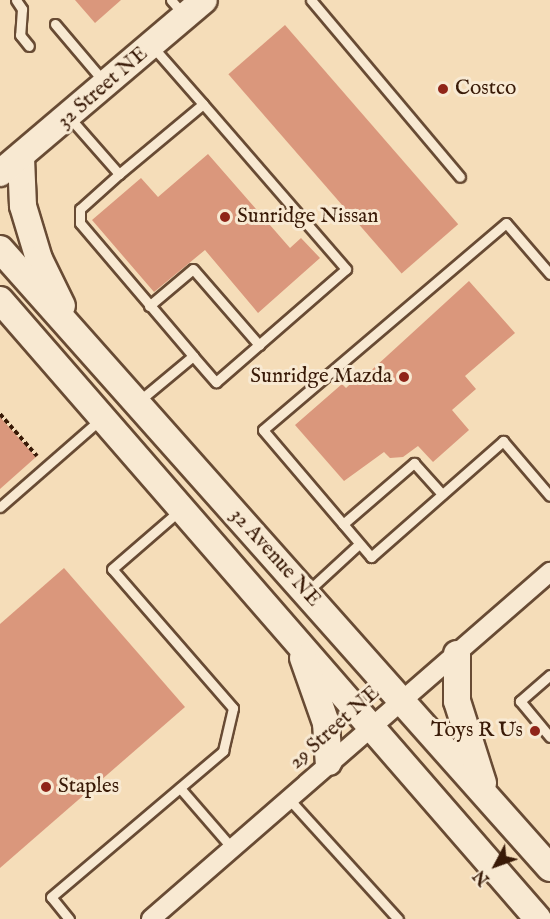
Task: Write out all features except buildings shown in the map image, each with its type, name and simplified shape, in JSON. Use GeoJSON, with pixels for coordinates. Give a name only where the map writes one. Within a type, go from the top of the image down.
{"type":"FeatureCollection","features":[{"type":"Feature","properties":{"kind":"main road","name":"32 Street NE"},"geometry":{"type":"LineString","coordinates":[[0,173],[21,158],[152,46],[178,8],[204,0]]}},
{"type":"Feature","properties":{"kind":"main road"},"geometry":{"type":"LineString","coordinates":[[21,158],[23,206],[36,248],[74,332]]}},
{"type":"Feature","properties":{"kind":"main road","name":"32 Avenue NE"},"geometry":{"type":"LineString","coordinates":[[0,249],[550,868]]}},
{"type":"Feature","properties":{"kind":"main road","name":"32 Avenue NE"},"geometry":{"type":"LineString","coordinates":[[0,300],[105,416],[370,728],[538,919]]}},
{"type":"Feature","properties":{"kind":"main road"},"geometry":{"type":"LineString","coordinates":[[298,644],[324,717],[329,762]]}},
{"type":"Feature","properties":{"kind":"main road"},"geometry":{"type":"LineString","coordinates":[[457,654],[457,701],[489,797]]}},
{"type":"Feature","properties":{"kind":"street","name":"29 Street NE"},"geometry":{"type":"LineString","coordinates":[[150,919],[550,572]]}},
{"type":"Feature","properties":{"kind":"lane"},"geometry":{"type":"LineString","coordinates":[[16,0],[22,9],[20,35],[29,46]]}},
{"type":"Feature","properties":{"kind":"lane"},"geometry":{"type":"LineString","coordinates":[[311,0],[460,177]]}},
{"type":"Feature","properties":{"kind":"lane"},"geometry":{"type":"LineString","coordinates":[[55,24],[106,85]]}},
{"type":"Feature","properties":{"kind":"lane"},"geometry":{"type":"LineString","coordinates":[[152,46],[203,104],[346,269],[216,382],[80,224],[80,209],[203,104]]}},
{"type":"Feature","properties":{"kind":"lane"},"geometry":{"type":"LineString","coordinates":[[69,117],[119,174]]}},
{"type":"Feature","properties":{"kind":"lane"},"geometry":{"type":"LineString","coordinates":[[550,274],[506,223],[263,430],[371,557],[503,441],[550,495]]}},
{"type":"Feature","properties":{"kind":"lane"},"geometry":{"type":"LineString","coordinates":[[149,306],[193,269],[259,345]]}},
{"type":"Feature","properties":{"kind":"lane"},"geometry":{"type":"LineString","coordinates":[[137,402],[193,356]]}},
{"type":"Feature","properties":{"kind":"lane"},"geometry":{"type":"LineString","coordinates":[[0,507],[105,416]]}},
{"type":"Feature","properties":{"kind":"lane"},"geometry":{"type":"LineString","coordinates":[[343,524],[414,463],[442,494]]}},
{"type":"Feature","properties":{"kind":"lane"},"geometry":{"type":"LineString","coordinates":[[69,919],[51,897],[223,751],[234,708],[112,569],[184,507]]}},
{"type":"Feature","properties":{"kind":"lane"},"geometry":{"type":"LineString","coordinates":[[305,593],[360,544]]}},
{"type":"Feature","properties":{"kind":"lane"},"geometry":{"type":"LineString","coordinates":[[550,675],[520,701],[550,737]]}},
{"type":"Feature","properties":{"kind":"lane"},"geometry":{"type":"LineString","coordinates":[[180,788],[232,848]]}},
{"type":"Feature","properties":{"kind":"lane"},"geometry":{"type":"LineString","coordinates":[[289,799],[398,919]]}},
{"type":"Feature","properties":{"kind":"path"},"geometry":{"type":"LineString","coordinates":[[0,414],[39,457]]}},
{"type":"Feature","properties":{"kind":"place","name":"Costco"},"geometry":{"type":"Point","coordinates":[443,89]}},
{"type":"Feature","properties":{"kind":"place","name":"Sunridge Nissan"},"geometry":{"type":"Point","coordinates":[225,217]}},
{"type":"Feature","properties":{"kind":"place","name":"Sunridge Mazda"},"geometry":{"type":"Point","coordinates":[404,377]}},
{"type":"Feature","properties":{"kind":"place","name":"Toys R Us"},"geometry":{"type":"Point","coordinates":[535,731]}},
{"type":"Feature","properties":{"kind":"place","name":"Staples"},"geometry":{"type":"Point","coordinates":[46,787]}}]}
